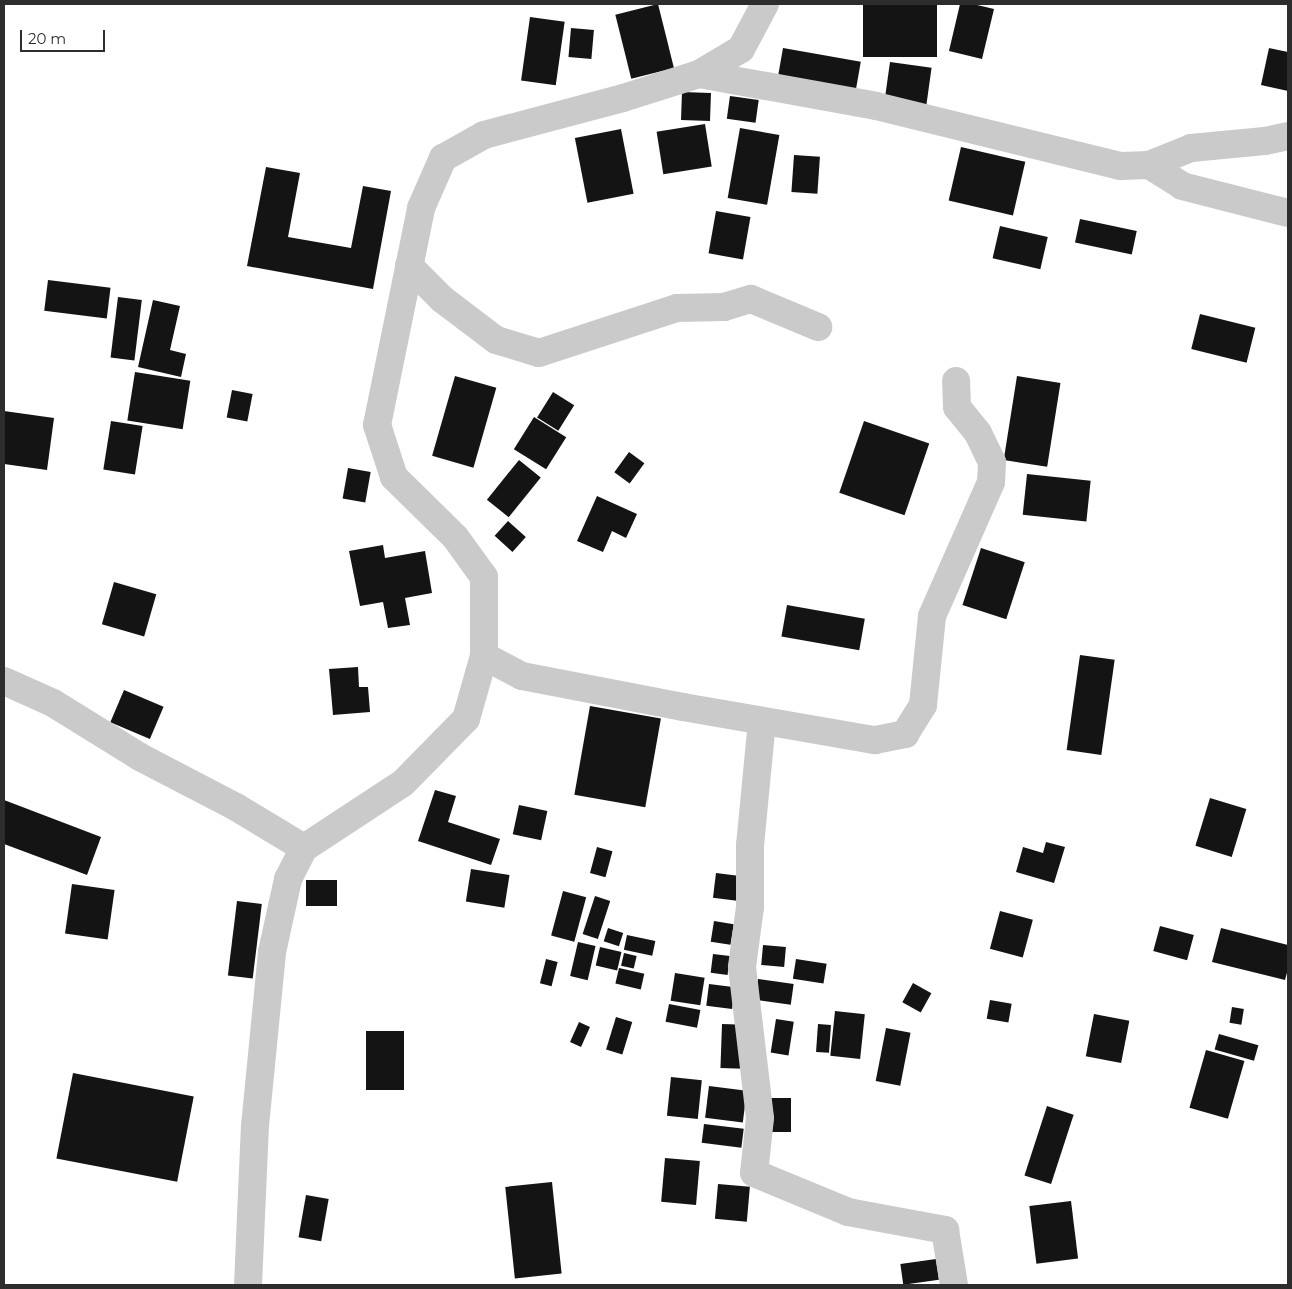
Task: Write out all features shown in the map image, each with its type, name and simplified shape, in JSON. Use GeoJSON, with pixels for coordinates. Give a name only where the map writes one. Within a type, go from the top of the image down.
{"type":"FeatureCollection","features":[{"type":"Feature","properties":{"kind":"street"},"geometry":{"type":"LineString","coordinates":[[248,1285],[255,1126],[272,952],[288,879],[304,848],[403,783],[466,719],[484,656],[484,577],[456,537],[394,477],[378,425],[421,208],[444,158],[484,135],[622,98],[699,74],[741,49],[765,4]]}},
{"type":"Feature","properties":{"kind":"street"},"geometry":{"type":"LineString","coordinates":[[699,74],[876,106],[1121,166],[1148,165],[1191,148],[1265,141],[1288,136]]}},
{"type":"Feature","properties":{"kind":"street"},"geometry":{"type":"LineString","coordinates":[[1148,165],[1182,186],[1288,213]]}},
{"type":"Feature","properties":{"kind":"street"},"geometry":{"type":"LineString","coordinates":[[409,266],[442,299],[496,340],[539,353],[677,308],[724,308],[751,300],[818,327]]}},
{"type":"Feature","properties":{"kind":"street"},"geometry":{"type":"LineString","coordinates":[[484,656],[522,676],[762,721],[875,740],[905,734],[923,705],[932,616],[991,482],[992,462],[978,433],[957,407],[956,381]]}},
{"type":"Feature","properties":{"kind":"street"},"geometry":{"type":"LineString","coordinates":[[4,681],[53,703],[140,757],[236,807],[304,848]]}},
{"type":"Feature","properties":{"kind":"street"},"geometry":{"type":"LineString","coordinates":[[762,721],[750,845],[750,907],[742,967],[760,1118],[754,1173],[848,1212],[945,1230],[954,1285]]}},
{"type":"Feature","properties":{"kind":"building"},"geometry":{"type":"Polygon","coordinates":[[[658,4],[674,68],[631,79],[615,15],[658,4]]]}},
{"type":"Feature","properties":{"kind":"building"},"geometry":{"type":"Polygon","coordinates":[[[863,4],[937,4],[937,57],[863,57],[863,4]]]}},
{"type":"Feature","properties":{"kind":"building"},"geometry":{"type":"Polygon","coordinates":[[[960,4],[973,4],[994,9],[982,59],[949,51],[960,4]]]}},
{"type":"Feature","properties":{"kind":"building"},"geometry":{"type":"Polygon","coordinates":[[[530,17],[565,22],[556,85],[521,80],[530,17]]]}},
{"type":"Feature","properties":{"kind":"building"},"geometry":{"type":"Polygon","coordinates":[[[571,28],[594,30],[591,59],[568,57],[571,28]]]}},
{"type":"Feature","properties":{"kind":"building"},"geometry":{"type":"Polygon","coordinates":[[[783,48],[861,62],[855,97],[777,83],[783,48]]]}},
{"type":"Feature","properties":{"kind":"building"},"geometry":{"type":"Polygon","coordinates":[[[1269,48],[1288,52],[1288,91],[1261,85],[1269,48]]]}},
{"type":"Feature","properties":{"kind":"building"},"geometry":{"type":"Polygon","coordinates":[[[890,62],[932,68],[926,104],[885,99],[890,62]]]}},
{"type":"Feature","properties":{"kind":"building"},"geometry":{"type":"Polygon","coordinates":[[[682,92],[711,93],[710,121],[681,120],[682,92]]]}},
{"type":"Feature","properties":{"kind":"building"},"geometry":{"type":"Polygon","coordinates":[[[730,96],[759,100],[756,123],[727,119],[730,96]]]}},
{"type":"Feature","properties":{"kind":"building"},"geometry":{"type":"Polygon","coordinates":[[[705,124],[712,166],[663,174],[657,132],[705,124]]]}},
{"type":"Feature","properties":{"kind":"building"},"geometry":{"type":"Polygon","coordinates":[[[740,128],[779,135],[767,205],[728,198],[740,128]]]}},
{"type":"Feature","properties":{"kind":"building"},"geometry":{"type":"Polygon","coordinates":[[[621,129],[634,194],[587,203],[575,138],[621,129]]]}},
{"type":"Feature","properties":{"kind":"building"},"geometry":{"type":"Polygon","coordinates":[[[961,147],[1025,162],[1013,215],[949,201],[961,147]]]}},
{"type":"Feature","properties":{"kind":"building"},"geometry":{"type":"Polygon","coordinates":[[[794,155],[820,157],[817,194],[791,192],[794,155]]]}},
{"type":"Feature","properties":{"kind":"building"},"geometry":{"type":"Polygon","coordinates":[[[266,167],[300,173],[288,237],[351,248],[363,186],[391,191],[373,289],[247,266],[266,167]]]}},
{"type":"Feature","properties":{"kind":"building"},"geometry":{"type":"Polygon","coordinates":[[[716,211],[750,217],[743,259],[709,253],[716,211]]]}},
{"type":"Feature","properties":{"kind":"building"},"geometry":{"type":"Polygon","coordinates":[[[1080,219],[1137,231],[1132,255],[1075,242],[1080,219]]]}},
{"type":"Feature","properties":{"kind":"building"},"geometry":{"type":"Polygon","coordinates":[[[1000,226],[1048,237],[1040,269],[993,258],[1000,226]]]}},
{"type":"Feature","properties":{"kind":"building"},"geometry":{"type":"Polygon","coordinates":[[[48,280],[111,288],[107,318],[44,311],[48,280]]]}},
{"type":"Feature","properties":{"kind":"building"},"geometry":{"type":"Polygon","coordinates":[[[118,297],[142,300],[134,360],[111,358],[118,297]]]}},
{"type":"Feature","properties":{"kind":"building"},"geometry":{"type":"Polygon","coordinates":[[[153,300],[180,306],[170,350],[186,354],[181,377],[138,367],[153,300]]]}},
{"type":"Feature","properties":{"kind":"building"},"geometry":{"type":"Polygon","coordinates":[[[1200,314],[1255,328],[1247,363],[1191,349],[1200,314]]]}},
{"type":"Feature","properties":{"kind":"building"},"geometry":{"type":"Polygon","coordinates":[[[135,372],[190,381],[183,429],[127,420],[135,372]]]}},
{"type":"Feature","properties":{"kind":"building"},"geometry":{"type":"Polygon","coordinates":[[[455,376],[496,388],[473,468],[432,456],[455,376]]]}},
{"type":"Feature","properties":{"kind":"building"},"geometry":{"type":"Polygon","coordinates":[[[1017,376],[1060,383],[1047,467],[1004,460],[1017,376]]]}},
{"type":"Feature","properties":{"kind":"building"},"geometry":{"type":"Polygon","coordinates":[[[232,390],[253,394],[247,421],[227,417],[232,390]]]}},
{"type":"Feature","properties":{"kind":"building"},"geometry":{"type":"Polygon","coordinates":[[[553,392],[574,405],[558,431],[537,417],[553,392]]]}},
{"type":"Feature","properties":{"kind":"building"},"geometry":{"type":"Polygon","coordinates":[[[4,411],[54,418],[47,470],[4,464],[4,411]]]}},
{"type":"Feature","properties":{"kind":"building"},"geometry":{"type":"Polygon","coordinates":[[[534,417],[566,437],[546,469],[514,449],[534,417]]]}},
{"type":"Feature","properties":{"kind":"building"},"geometry":{"type":"Polygon","coordinates":[[[111,421],[143,426],[135,474],[103,469],[111,421]]]}},
{"type":"Feature","properties":{"kind":"building"},"geometry":{"type":"Polygon","coordinates":[[[864,421],[929,443],[904,515],[839,493],[864,421]]]}},
{"type":"Feature","properties":{"kind":"building"},"geometry":{"type":"Polygon","coordinates":[[[629,452],[644,463],[630,483],[614,472],[629,452]]]}},
{"type":"Feature","properties":{"kind":"building"},"geometry":{"type":"Polygon","coordinates":[[[519,460],[541,478],[509,517],[487,500],[519,460]]]}},
{"type":"Feature","properties":{"kind":"building"},"geometry":{"type":"Polygon","coordinates":[[[348,468],[371,472],[365,503],[343,499],[348,468]]]}},
{"type":"Feature","properties":{"kind":"building"},"geometry":{"type":"Polygon","coordinates":[[[1027,474],[1091,481],[1086,521],[1023,515],[1027,474]]]}},
{"type":"Feature","properties":{"kind":"building"},"geometry":{"type":"Polygon","coordinates":[[[597,496],[637,514],[626,538],[612,531],[603,552],[577,541],[597,496]]]}},
{"type":"Feature","properties":{"kind":"building"},"geometry":{"type":"Polygon","coordinates":[[[508,521],[526,537],[512,552],[495,536],[508,521]]]}},
{"type":"Feature","properties":{"kind":"building"},"geometry":{"type":"Polygon","coordinates":[[[383,545],[385,558],[425,551],[432,593],[405,598],[410,625],[388,628],[383,602],[360,606],[349,551],[383,545]]]}},
{"type":"Feature","properties":{"kind":"building"},"geometry":{"type":"Polygon","coordinates":[[[981,548],[1025,562],[1006,619],[962,605],[981,548]]]}},
{"type":"Feature","properties":{"kind":"building"},"geometry":{"type":"Polygon","coordinates":[[[114,582],[156,594],[144,636],[102,624],[114,582]]]}},
{"type":"Feature","properties":{"kind":"building"},"geometry":{"type":"Polygon","coordinates":[[[787,605],[865,619],[859,650],[781,637],[787,605]]]}},
{"type":"Feature","properties":{"kind":"building"},"geometry":{"type":"Polygon","coordinates":[[[1080,655],[1115,660],[1101,755],[1067,750],[1080,655]]]}},
{"type":"Feature","properties":{"kind":"building"},"geometry":{"type":"Polygon","coordinates":[[[358,667],[359,687],[368,687],[370,712],[333,715],[329,669],[358,667]]]}},
{"type":"Feature","properties":{"kind":"building"},"geometry":{"type":"Polygon","coordinates":[[[124,690],[164,707],[150,739],[110,722],[124,690]]]}},
{"type":"Feature","properties":{"kind":"building"},"geometry":{"type":"Polygon","coordinates":[[[590,706],[661,719],[645,807],[574,795],[590,706]]]}},
{"type":"Feature","properties":{"kind":"building"},"geometry":{"type":"Polygon","coordinates":[[[435,790],[456,796],[448,822],[500,839],[491,865],[418,841],[435,790]]]}},
{"type":"Feature","properties":{"kind":"building"},"geometry":{"type":"Polygon","coordinates":[[[1210,798],[1246,809],[1232,857],[1195,846],[1210,798]]]}},
{"type":"Feature","properties":{"kind":"building"},"geometry":{"type":"Polygon","coordinates":[[[4,800],[101,837],[87,875],[4,844],[4,800]]]}},
{"type":"Feature","properties":{"kind":"building"},"geometry":{"type":"Polygon","coordinates":[[[519,805],[547,811],[541,840],[513,834],[519,805]]]}},
{"type":"Feature","properties":{"kind":"building"},"geometry":{"type":"Polygon","coordinates":[[[1046,842],[1065,847],[1054,883],[1016,872],[1023,847],[1043,853],[1046,842]]]}},
{"type":"Feature","properties":{"kind":"building"},"geometry":{"type":"Polygon","coordinates":[[[597,847],[612,851],[605,877],[590,873],[597,847]]]}},
{"type":"Feature","properties":{"kind":"building"},"geometry":{"type":"Polygon","coordinates":[[[471,869],[510,875],[504,908],[466,902],[471,869]]]}},
{"type":"Feature","properties":{"kind":"building"},"geometry":{"type":"Polygon","coordinates":[[[716,873],[740,876],[737,901],[713,898],[716,873]]]}},
{"type":"Feature","properties":{"kind":"building"},"geometry":{"type":"Polygon","coordinates":[[[306,880],[337,880],[337,906],[306,906],[306,880]]]}},
{"type":"Feature","properties":{"kind":"building"},"geometry":{"type":"Polygon","coordinates":[[[72,884],[115,890],[108,939],[65,934],[72,884]]]}},
{"type":"Feature","properties":{"kind":"building"},"geometry":{"type":"Polygon","coordinates":[[[563,891],[586,897],[574,942],[551,935],[563,891]]]}},
{"type":"Feature","properties":{"kind":"building"},"geometry":{"type":"Polygon","coordinates":[[[595,896],[610,901],[598,939],[583,934],[595,896]]]}},
{"type":"Feature","properties":{"kind":"building"},"geometry":{"type":"Polygon","coordinates":[[[237,901],[262,904],[253,978],[228,975],[237,901]]]}},
{"type":"Feature","properties":{"kind":"building"},"geometry":{"type":"Polygon","coordinates":[[[1000,911],[1033,920],[1023,957],[990,949],[1000,911]]]}},
{"type":"Feature","properties":{"kind":"building"},"geometry":{"type":"Polygon","coordinates":[[[714,921],[734,924],[730,945],[711,942],[714,921]]]}},
{"type":"Feature","properties":{"kind":"building"},"geometry":{"type":"Polygon","coordinates":[[[1160,926],[1194,935],[1187,960],[1153,951],[1160,926]]]}},
{"type":"Feature","properties":{"kind":"building"},"geometry":{"type":"Polygon","coordinates":[[[608,928],[623,933],[619,946],[604,941],[608,928]]]}},
{"type":"Feature","properties":{"kind":"building"},"geometry":{"type":"Polygon","coordinates":[[[1221,928],[1288,945],[1288,969],[1285,980],[1212,962],[1221,928]]]}},
{"type":"Feature","properties":{"kind":"building"},"geometry":{"type":"Polygon","coordinates":[[[627,935],[655,941],[652,956],[624,950],[627,935]]]}},
{"type":"Feature","properties":{"kind":"building"},"geometry":{"type":"Polygon","coordinates":[[[578,942],[596,946],[588,980],[570,976],[578,942]]]}},
{"type":"Feature","properties":{"kind":"building"},"geometry":{"type":"Polygon","coordinates":[[[763,945],[786,947],[784,967],[761,965],[763,945]]]}},
{"type":"Feature","properties":{"kind":"building"},"geometry":{"type":"Polygon","coordinates":[[[600,947],[621,952],[617,970],[596,966],[600,947]]]}},
{"type":"Feature","properties":{"kind":"building"},"geometry":{"type":"Polygon","coordinates":[[[624,953],[637,956],[634,969],[621,966],[624,953]]]}},
{"type":"Feature","properties":{"kind":"building"},"geometry":{"type":"Polygon","coordinates":[[[713,954],[730,956],[728,975],[711,973],[713,954]]]}},
{"type":"Feature","properties":{"kind":"building"},"geometry":{"type":"Polygon","coordinates":[[[546,959],[558,962],[552,986],[540,983],[546,959]]]}},
{"type":"Feature","properties":{"kind":"building"},"geometry":{"type":"Polygon","coordinates":[[[796,959],[827,964],[823,984],[793,979],[796,959]]]}},
{"type":"Feature","properties":{"kind":"building"},"geometry":{"type":"Polygon","coordinates":[[[619,968],[644,974],[641,989],[615,984],[619,968]]]}},
{"type":"Feature","properties":{"kind":"building"},"geometry":{"type":"Polygon","coordinates":[[[675,973],[705,978],[700,1005],[671,1001],[675,973]]]}},
{"type":"Feature","properties":{"kind":"building"},"geometry":{"type":"Polygon","coordinates":[[[758,979],[794,984],[791,1005],[755,1000],[758,979]]]}},
{"type":"Feature","properties":{"kind":"building"},"geometry":{"type":"Polygon","coordinates":[[[913,983],[931,993],[921,1012],[902,1002],[913,983]]]}},
{"type":"Feature","properties":{"kind":"building"},"geometry":{"type":"Polygon","coordinates":[[[709,984],[735,987],[732,1009],[706,1006],[709,984]]]}},
{"type":"Feature","properties":{"kind":"building"},"geometry":{"type":"Polygon","coordinates":[[[990,1000],[1012,1004],[1008,1023],[987,1019],[990,1000]]]}},
{"type":"Feature","properties":{"kind":"building"},"geometry":{"type":"Polygon","coordinates":[[[669,1004],[700,1010],[697,1028],[666,1022],[669,1004]]]}},
{"type":"Feature","properties":{"kind":"building"},"geometry":{"type":"Polygon","coordinates":[[[1232,1007],[1244,1009],[1241,1025],[1229,1023],[1232,1007]]]}},
{"type":"Feature","properties":{"kind":"building"},"geometry":{"type":"Polygon","coordinates":[[[835,1011],[865,1014],[860,1059],[830,1056],[835,1011]]]}},
{"type":"Feature","properties":{"kind":"building"},"geometry":{"type":"Polygon","coordinates":[[[1094,1014],[1129,1021],[1121,1063],[1086,1056],[1094,1014]]]}},
{"type":"Feature","properties":{"kind":"building"},"geometry":{"type":"Polygon","coordinates":[[[616,1017],[632,1022],[622,1054],[606,1050],[616,1017]]]}},
{"type":"Feature","properties":{"kind":"building"},"geometry":{"type":"Polygon","coordinates":[[[776,1019],[794,1022],[788,1055],[771,1053],[776,1019]]]}},
{"type":"Feature","properties":{"kind":"building"},"geometry":{"type":"Polygon","coordinates":[[[579,1022],[590,1027],[581,1047],[570,1042],[579,1022]]]}},
{"type":"Feature","properties":{"kind":"building"},"geometry":{"type":"Polygon","coordinates":[[[722,1024],[745,1025],[743,1069],[720,1068],[722,1024]]]}},
{"type":"Feature","properties":{"kind":"building"},"geometry":{"type":"Polygon","coordinates":[[[818,1024],[831,1025],[829,1053],[816,1052],[818,1024]]]}},
{"type":"Feature","properties":{"kind":"building"},"geometry":{"type":"Polygon","coordinates":[[[886,1028],[911,1033],[900,1086],[876,1081],[886,1028]]]}},
{"type":"Feature","properties":{"kind":"building"},"geometry":{"type":"Polygon","coordinates":[[[366,1031],[404,1031],[404,1090],[366,1090],[366,1031]]]}},
{"type":"Feature","properties":{"kind":"building"},"geometry":{"type":"Polygon","coordinates":[[[1219,1034],[1258,1045],[1254,1061],[1215,1049],[1219,1034]]]}},
{"type":"Feature","properties":{"kind":"building"},"geometry":{"type":"Polygon","coordinates":[[[1206,1050],[1244,1061],[1228,1119],[1189,1108],[1206,1050]]]}},
{"type":"Feature","properties":{"kind":"building"},"geometry":{"type":"Polygon","coordinates":[[[73,1073],[194,1096],[177,1182],[56,1158],[73,1073]]]}},
{"type":"Feature","properties":{"kind":"building"},"geometry":{"type":"Polygon","coordinates":[[[671,1077],[702,1080],[698,1119],[667,1116],[671,1077]]]}},
{"type":"Feature","properties":{"kind":"building"},"geometry":{"type":"Polygon","coordinates":[[[709,1086],[747,1091],[743,1122],[705,1118],[709,1086]]]}},
{"type":"Feature","properties":{"kind":"building"},"geometry":{"type":"Polygon","coordinates":[[[769,1098],[791,1098],[791,1132],[769,1132],[769,1098]]]}},
{"type":"Feature","properties":{"kind":"building"},"geometry":{"type":"Polygon","coordinates":[[[1047,1106],[1074,1115],[1051,1184],[1024,1175],[1047,1106]]]}},
{"type":"Feature","properties":{"kind":"building"},"geometry":{"type":"Polygon","coordinates":[[[704,1124],[744,1129],[741,1148],[702,1143],[704,1124]]]}},
{"type":"Feature","properties":{"kind":"building"},"geometry":{"type":"Polygon","coordinates":[[[665,1158],[700,1161],[696,1205],[661,1202],[665,1158]]]}},
{"type":"Feature","properties":{"kind":"building"},"geometry":{"type":"Polygon","coordinates":[[[552,1182],[562,1273],[515,1278],[505,1187],[552,1182]]]}},
{"type":"Feature","properties":{"kind":"building"},"geometry":{"type":"Polygon","coordinates":[[[718,1184],[750,1187],[747,1222],[715,1219],[718,1184]]]}},
{"type":"Feature","properties":{"kind":"building"},"geometry":{"type":"Polygon","coordinates":[[[306,1195],[329,1199],[321,1241],[299,1237],[306,1195]]]}},
{"type":"Feature","properties":{"kind":"building"},"geometry":{"type":"Polygon","coordinates":[[[1071,1201],[1078,1259],[1036,1264],[1029,1206],[1071,1201]]]}},
{"type":"Feature","properties":{"kind":"building"},"geometry":{"type":"Polygon","coordinates":[[[936,1259],[939,1280],[903,1285],[900,1264],[936,1259]]]}}]}
